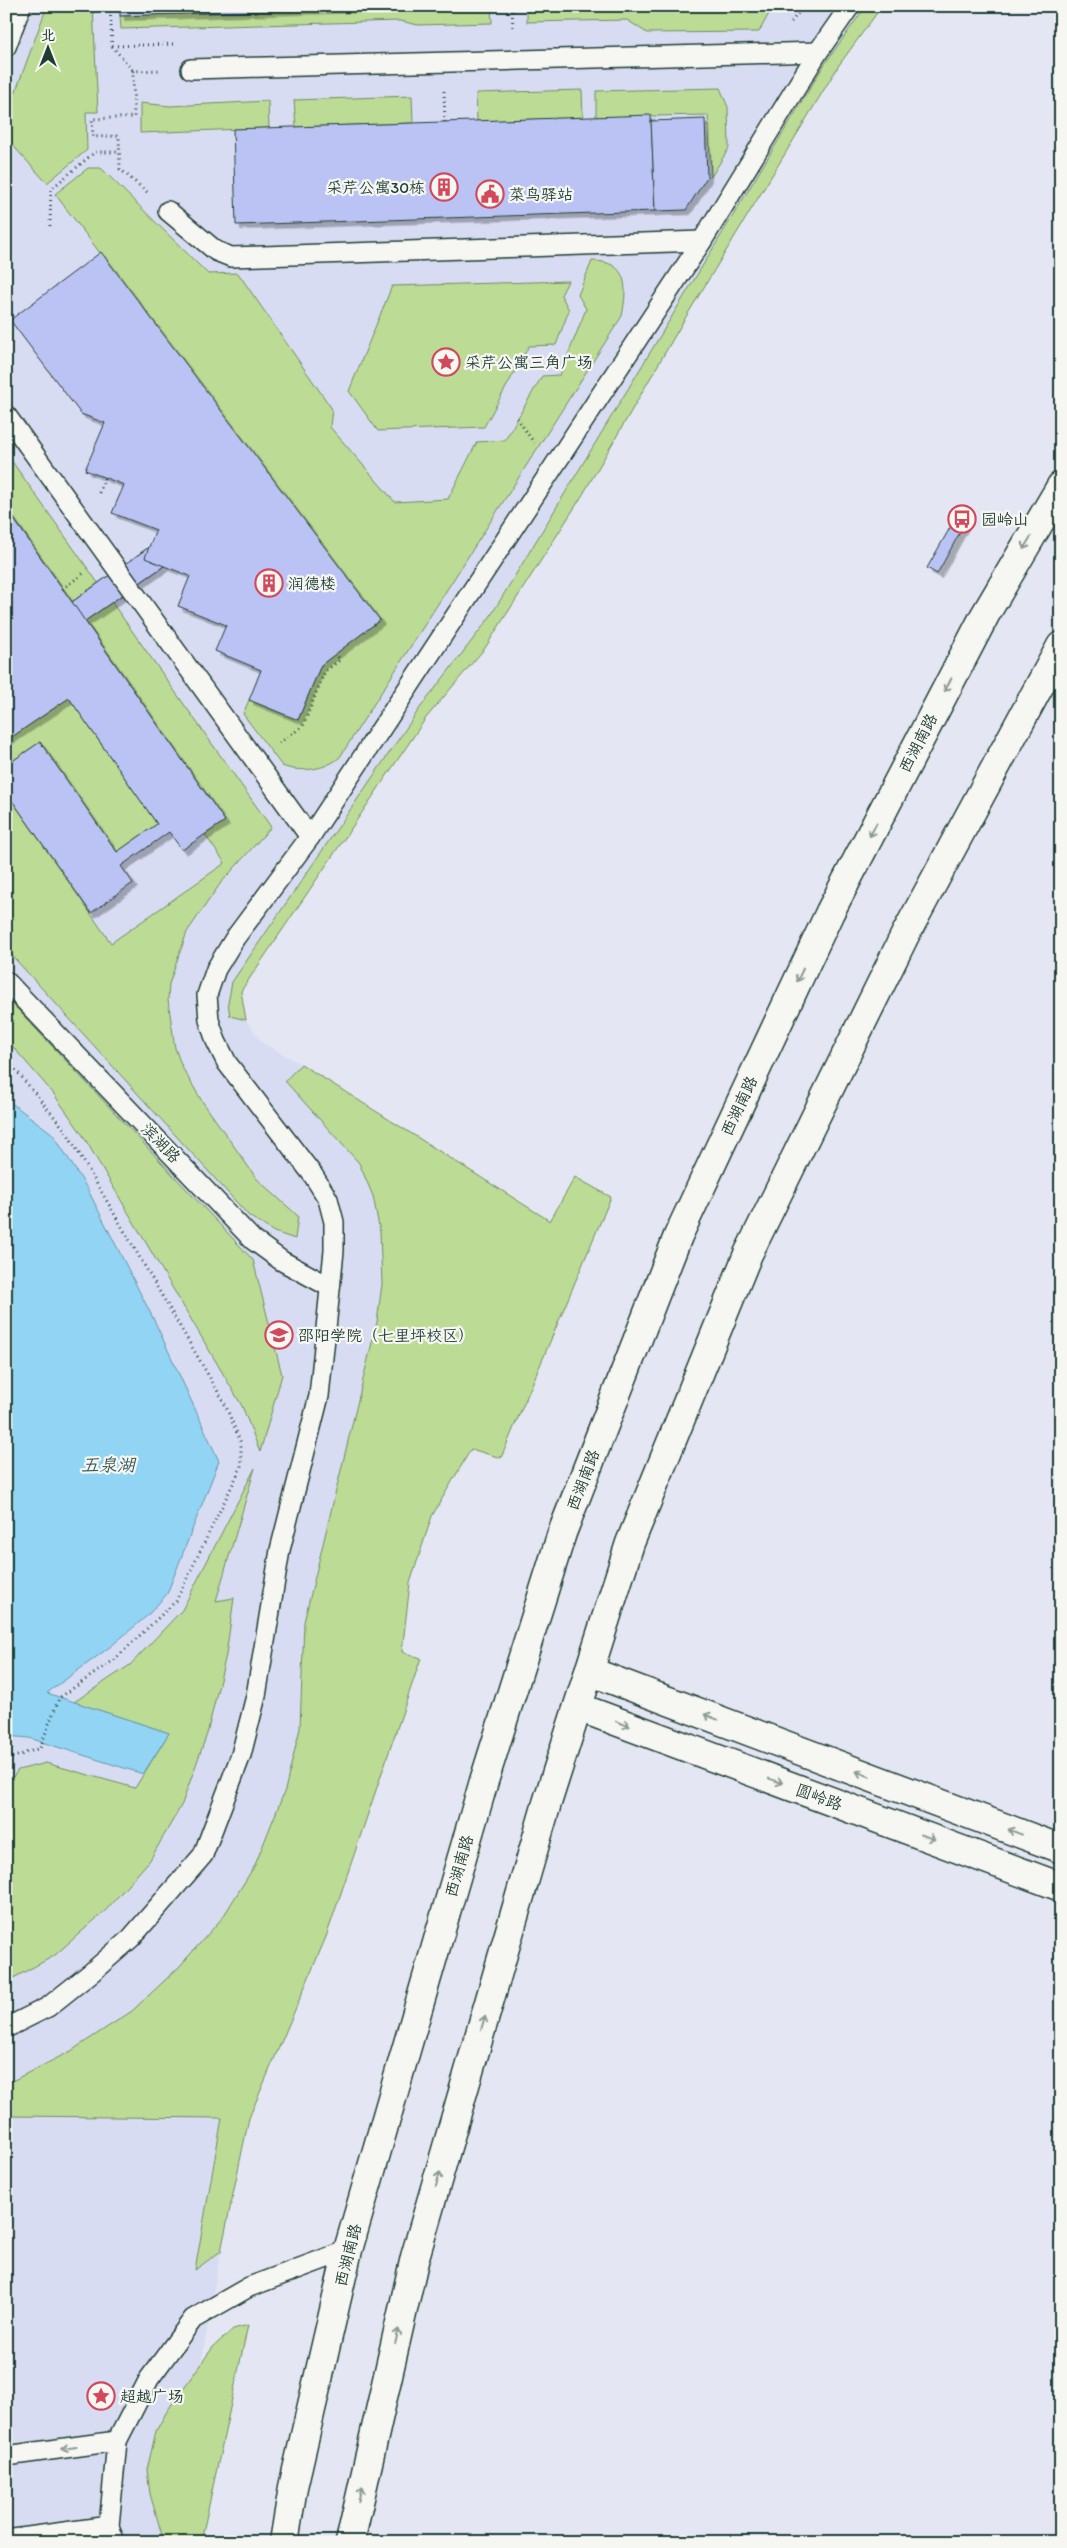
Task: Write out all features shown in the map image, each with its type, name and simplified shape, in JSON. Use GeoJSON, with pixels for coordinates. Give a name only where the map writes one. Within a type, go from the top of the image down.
{"type":"FeatureCollection","features":[{"type":"Feature","properties":{"kind":"main road","name":"西湖南路"},"geometry":{"type":"LineString","coordinates":[[284,2542],[293,2487],[348,2250],[484,1781],[562,1533],[678,1236],[830,912],[985,615],[1061,486]]}},
{"type":"Feature","properties":{"kind":"main road"},"geometry":{"type":"LineString","coordinates":[[350,2542],[415,2257],[547,1803],[630,1543],[748,1254],[905,935],[1061,646]]}},
{"type":"Feature","properties":{"kind":"main road"},"geometry":{"type":"LineString","coordinates":[[589,1671],[1061,1849]]}},
{"type":"Feature","properties":{"kind":"main road","name":"圆岭路"},"geometry":{"type":"LineString","coordinates":[[578,1707],[1061,1887]]}},
{"type":"Feature","properties":{"kind":"lane"},"geometry":{"type":"LineString","coordinates":[[6,47],[21,6]]}},
{"type":"Feature","properties":{"kind":"lane"},"geometry":{"type":"LineString","coordinates":[[6,2028],[48,2007],[131,1938],[203,1854],[241,1756],[256,1696],[280,1550],[319,1396],[330,1287],[334,1222],[328,1199],[227,1063],[216,1041],[209,1020],[207,995],[216,970],[235,938],[310,837],[702,241],[818,52],[850,6]]}},
{"type":"Feature","properties":{"kind":"lane"},"geometry":{"type":"LineString","coordinates":[[192,69],[818,52]]}},
{"type":"Feature","properties":{"kind":"lane"},"geometry":{"type":"LineString","coordinates":[[168,211],[216,252],[231,257],[702,241]]}},
{"type":"Feature","properties":{"kind":"lane"},"geometry":{"type":"LineString","coordinates":[[6,414],[310,837]]}},
{"type":"Feature","properties":{"kind":"lane","name":"滨湖路"},"geometry":{"type":"LineString","coordinates":[[6,982],[253,1240],[282,1262],[330,1287]]}},
{"type":"Feature","properties":{"kind":"lane"},"geometry":{"type":"LineString","coordinates":[[6,2540],[112,2534],[117,2441],[149,2379],[193,2319],[249,2287],[348,2250]]}},
{"type":"Feature","properties":{"kind":"lane"},"geometry":{"type":"LineString","coordinates":[[6,2456],[117,2441]]}},
{"type":"Feature","properties":{"kind":"path"},"geometry":{"type":"LineString","coordinates":[[110,6],[112,46],[133,71],[134,117],[92,119],[93,137],[119,136],[120,169]]}},
{"type":"Feature","properties":{"kind":"path"},"geometry":{"type":"LineString","coordinates":[[133,71],[192,69]]}},
{"type":"Feature","properties":{"kind":"path"},"geometry":{"type":"LineString","coordinates":[[50,226],[51,189],[95,152],[120,152]]}},
{"type":"Feature","properties":{"kind":"path"},"geometry":{"type":"LineString","coordinates":[[517,418],[538,450]]}},
{"type":"Feature","properties":{"kind":"path"},"geometry":{"type":"LineString","coordinates":[[62,589],[85,572]]}},
{"type":"Feature","properties":{"kind":"path"},"geometry":{"type":"LineString","coordinates":[[254,761],[303,726],[325,671],[340,660],[336,654]]}},
{"type":"Feature","properties":{"kind":"path"},"geometry":{"type":"LineString","coordinates":[[6,1058],[66,1131],[224,1402],[241,1443],[241,1467],[176,1601],[114,1660],[60,1698],[40,1748],[6,1760]]}},
{"type":"Feature","properties":{"kind":"shaded area","name":"邵阳学院（七里坪校区）"},"geometry":{"type":"Polygon","coordinates":[[[6,6],[882,6],[839,65],[684,320],[582,496],[485,648],[426,718],[241,991],[246,1020],[263,1043],[301,1064],[550,1221],[575,1177],[611,1197],[501,1458],[471,1449],[432,1516],[410,1583],[402,1652],[421,1658],[326,1937],[249,2118],[221,2251],[170,2542],[6,2542],[6,6]]]}},
{"type":"Feature","properties":{"kind":"green space"},"geometry":{"type":"Polygon","coordinates":[[[47,6],[93,6],[98,112],[86,112],[87,150],[47,183],[6,138],[6,118],[47,6]]]}},
{"type":"Feature","properties":{"kind":"green space"},"geometry":{"type":"Polygon","coordinates":[[[412,6],[491,6],[492,23],[418,25],[400,21],[121,29],[120,16],[412,6]]]}},
{"type":"Feature","properties":{"kind":"green space"},"geometry":{"type":"Polygon","coordinates":[[[527,6],[773,6],[759,32],[647,33],[627,20],[527,22],[527,6]]]}},
{"type":"Feature","properties":{"kind":"green space"},"geometry":{"type":"Polygon","coordinates":[[[866,6],[882,6],[839,65],[684,320],[582,496],[485,648],[426,718],[241,991],[246,1020],[230,1016],[228,1003],[232,982],[420,708],[490,617],[824,65],[866,6]]]}},
{"type":"Feature","properties":{"kind":"green space"},"geometry":{"type":"Polygon","coordinates":[[[720,88],[728,107],[729,148],[711,177],[708,115],[596,117],[596,91],[720,88]]]}},
{"type":"Feature","properties":{"kind":"green space"},"geometry":{"type":"Polygon","coordinates":[[[582,90],[583,118],[477,121],[476,93],[582,90]]]}},
{"type":"Feature","properties":{"kind":"green space"},"geometry":{"type":"Polygon","coordinates":[[[412,96],[413,123],[296,127],[294,100],[412,96]]]}},
{"type":"Feature","properties":{"kind":"green space"},"geometry":{"type":"Polygon","coordinates":[[[268,101],[269,128],[140,133],[140,103],[170,106],[268,101]]]}},
{"type":"Feature","properties":{"kind":"green space"},"geometry":{"type":"Polygon","coordinates":[[[88,168],[101,168],[208,274],[238,273],[332,409],[330,427],[395,502],[448,499],[477,442],[505,440],[542,376],[560,375],[586,309],[578,295],[592,261],[613,265],[623,277],[625,295],[622,316],[340,757],[328,765],[305,770],[282,766],[243,714],[249,700],[298,720],[321,665],[380,620],[55,194],[88,168]]]}},
{"type":"Feature","properties":{"kind":"green space"},"geometry":{"type":"Polygon","coordinates":[[[568,281],[561,295],[569,310],[556,345],[529,346],[484,427],[378,431],[349,391],[392,286],[568,281]]]}},
{"type":"Feature","properties":{"kind":"green space"},"geometry":{"type":"Polygon","coordinates":[[[6,453],[271,827],[220,884],[187,932],[169,984],[168,1000],[175,1048],[182,1067],[200,1098],[257,1179],[298,1216],[295,1239],[274,1232],[249,1216],[6,949],[6,792],[111,943],[225,863],[205,835],[225,821],[6,507],[6,453]]]}},
{"type":"Feature","properties":{"kind":"green space"},"geometry":{"type":"Polygon","coordinates":[[[69,698],[157,824],[117,852],[40,742],[8,764],[6,761],[6,741],[69,698]]]}},
{"type":"Feature","properties":{"kind":"green space"},"geometry":{"type":"Polygon","coordinates":[[[6,997],[253,1260],[282,1375],[260,1452],[242,1406],[82,1134],[53,1093],[6,1039],[6,997]]]}},
{"type":"Feature","properties":{"kind":"green space"},"geometry":{"type":"Polygon","coordinates":[[[301,1064],[550,1221],[575,1177],[611,1197],[501,1458],[471,1449],[432,1516],[410,1583],[402,1652],[421,1658],[326,1937],[249,2118],[221,2251],[195,2270],[222,2118],[6,2116],[6,2084],[71,2051],[132,2011],[179,1967],[223,1917],[255,1865],[285,1790],[300,1728],[304,1622],[377,1322],[382,1284],[380,1232],[373,1196],[359,1163],[285,1081],[301,1064]]]}},
{"type":"Feature","properties":{"kind":"green space"},"geometry":{"type":"Polygon","coordinates":[[[255,1468],[216,1601],[234,1598],[226,1655],[207,1734],[182,1804],[150,1860],[106,1910],[54,1956],[6,1982],[6,1786],[18,1770],[46,1763],[135,1788],[169,1733],[74,1702],[130,1665],[182,1610],[255,1468]]]}},
{"type":"Feature","properties":{"kind":"green space"},"geometry":{"type":"Polygon","coordinates":[[[248,2325],[201,2542],[164,2542],[150,2494],[147,2470],[156,2431],[167,2411],[213,2347],[233,2329],[248,2325]]]}},
{"type":"Feature","properties":{"kind":"water","name":"五泉湖"},"geometry":{"type":"Polygon","coordinates":[[[6,1099],[53,1134],[87,1188],[156,1324],[219,1461],[167,1594],[147,1616],[110,1647],[47,1693],[169,1733],[143,1774],[29,1738],[6,1736],[6,1099]]]}},
{"type":"Feature","properties":{"kind":"building"},"geometry":{"type":"Polygon","coordinates":[[[120,6],[412,6],[120,16],[120,6]]]}},
{"type":"Feature","properties":{"kind":"building","name":"采芹公寓30栋"},"geometry":{"type":"Polygon","coordinates":[[[651,115],[655,211],[236,225],[233,129],[651,115]]]}},
{"type":"Feature","properties":{"kind":"building"},"geometry":{"type":"Polygon","coordinates":[[[705,119],[707,177],[686,210],[655,211],[651,121],[705,119]]]}},
{"type":"Feature","properties":{"kind":"building","name":"润德楼"},"geometry":{"type":"Polygon","coordinates":[[[101,252],[380,620],[321,665],[298,720],[249,700],[261,670],[215,651],[226,625],[178,606],[190,576],[164,566],[85,621],[225,821],[182,850],[169,832],[121,866],[133,883],[91,913],[6,792],[6,761],[8,764],[40,742],[117,852],[157,824],[69,698],[6,741],[6,508],[72,602],[149,547],[156,530],[112,513],[124,485],[85,470],[105,423],[81,414],[10,320],[101,252]]]}},
{"type":"Feature","properties":{"kind":"building"},"geometry":{"type":"Polygon","coordinates":[[[955,519],[964,525],[937,574],[927,568],[955,519]]]}},
{"type":"Feature","properties":{"kind":"building"},"geometry":{"type":"Polygon","coordinates":[[[149,547],[145,558],[164,566],[85,621],[72,602],[149,547]]]}},
{"type":"Feature","properties":{"kind":"place","name":"采芹公寓30栋"},"geometry":{"type":"Point","coordinates":[444,187]}},
{"type":"Feature","properties":{"kind":"place","name":"菜鸟驿站"},"geometry":{"type":"Point","coordinates":[490,194]}},
{"type":"Feature","properties":{"kind":"place","name":"采芹公寓三角广场"},"geometry":{"type":"Point","coordinates":[446,362]}},
{"type":"Feature","properties":{"kind":"place","name":"园岭山"},"geometry":{"type":"Point","coordinates":[962,519]}},
{"type":"Feature","properties":{"kind":"place","name":"润德楼"},"geometry":{"type":"Point","coordinates":[269,583]}},
{"type":"Feature","properties":{"kind":"place","name":"邵阳学院（七里坪校区）"},"geometry":{"type":"Point","coordinates":[279,1335]}},
{"type":"Feature","properties":{"kind":"place","name":"超越广场"},"geometry":{"type":"Point","coordinates":[101,2396]}}]}
